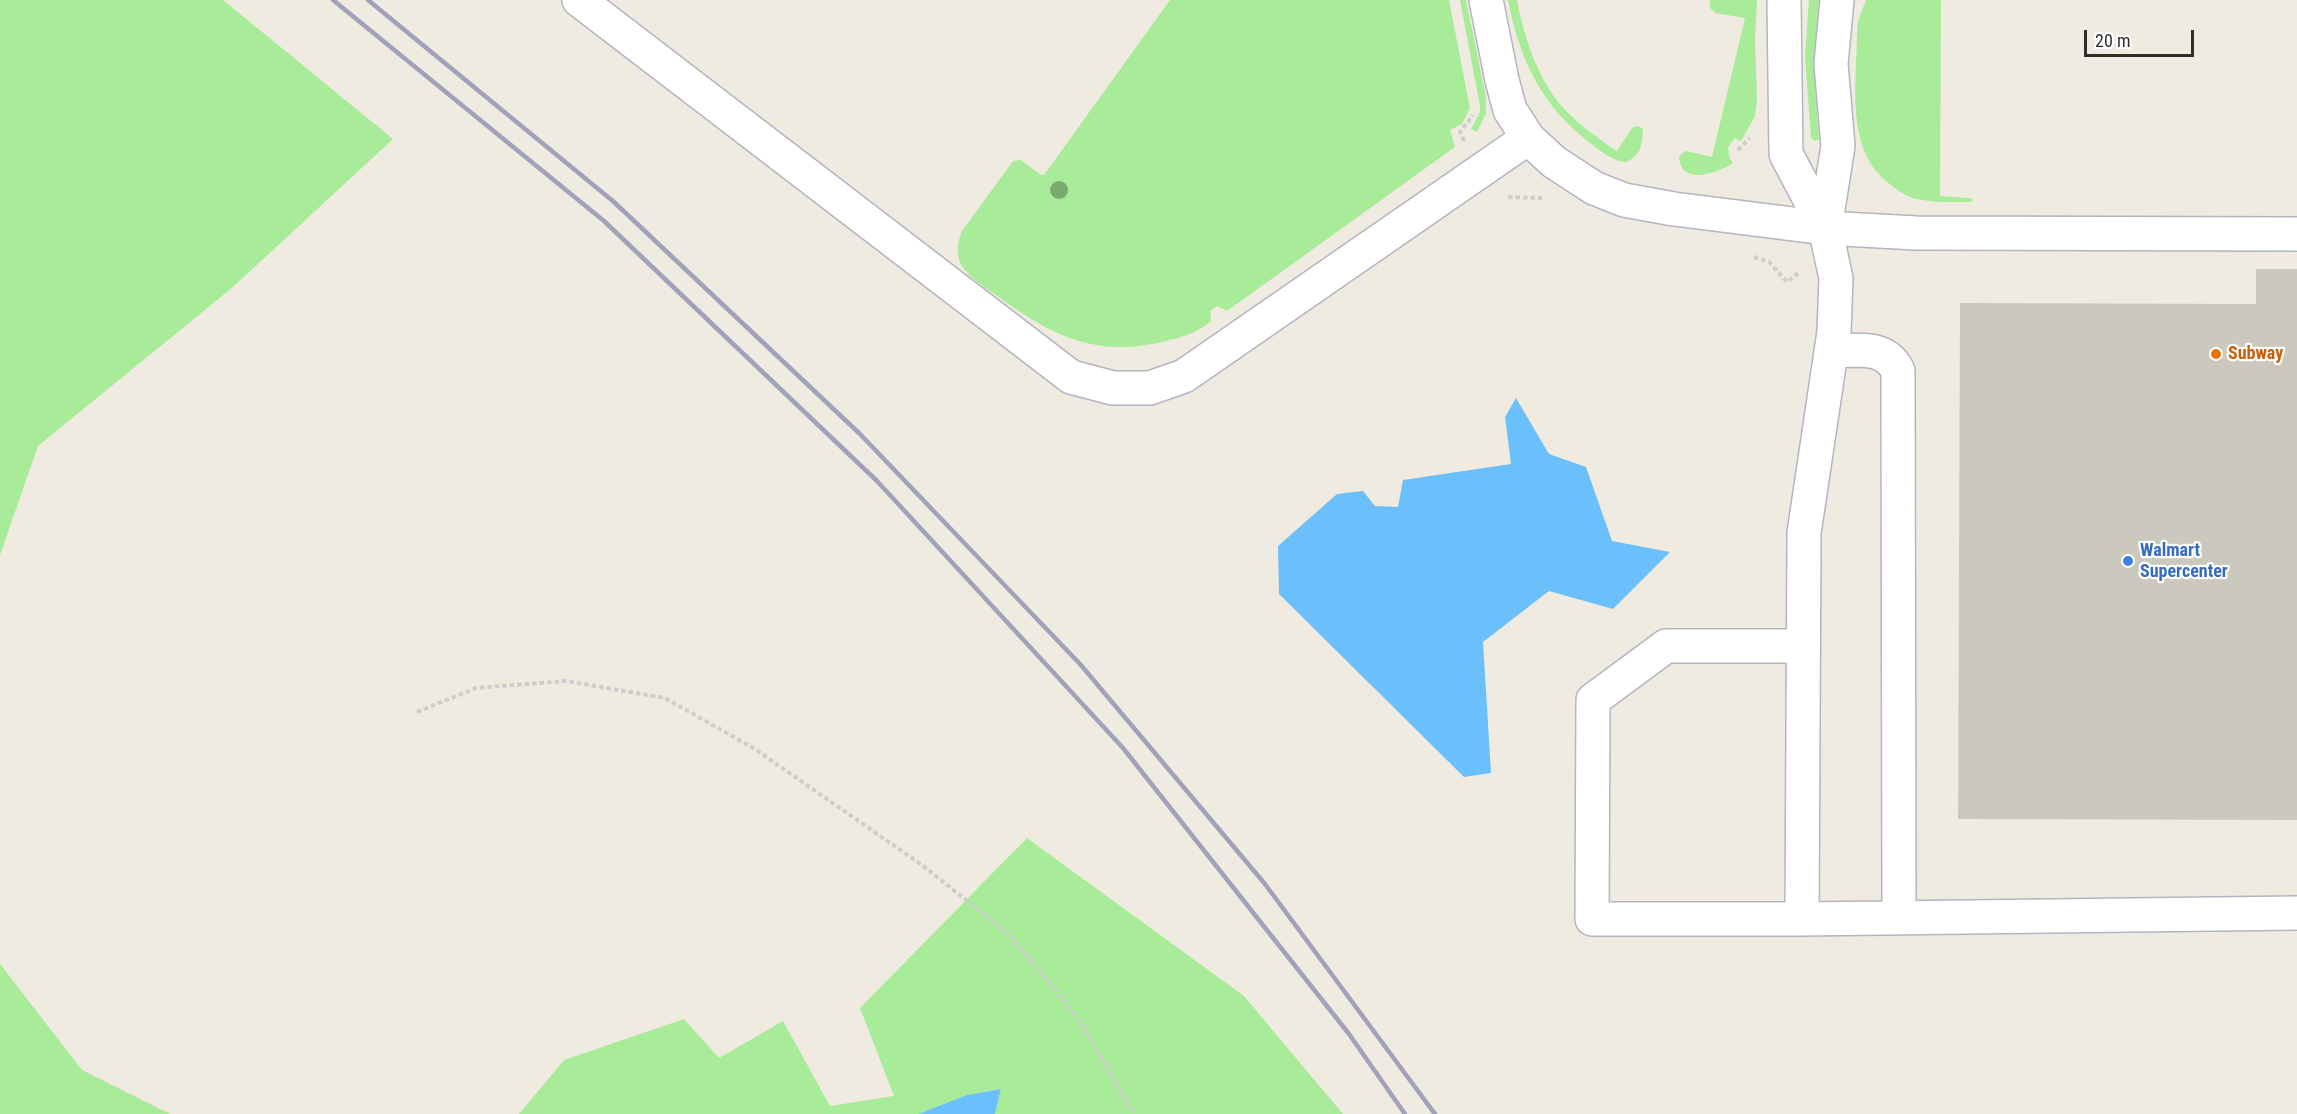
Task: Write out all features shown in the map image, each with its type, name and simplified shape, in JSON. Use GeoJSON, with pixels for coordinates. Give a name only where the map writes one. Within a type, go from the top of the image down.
{"type":"FeatureCollection","features":[{"type":"Feature","properties":{"kind":"lane"},"geometry":{"type":"LineString","coordinates":[[579,0],[1071,377],[1113,388],[1150,388],[1184,375],[1528,138]]}},
{"type":"Feature","properties":{"kind":"lane"},"geometry":{"type":"LineString","coordinates":[[1486,0],[1510,110],[1528,138],[1554,162],[1594,188],[1624,200],[1674,209],[1825,228],[1916,233],[2297,234]]}},
{"type":"Feature","properties":{"kind":"lane"},"geometry":{"type":"LineString","coordinates":[[1784,0],[1786,154],[1825,228],[1836,278],[1834,332],[1804,533],[1802,919]]}},
{"type":"Feature","properties":{"kind":"lane"},"geometry":{"type":"LineString","coordinates":[[1825,228],[1838,146],[1831,64],[1837,0]]}},
{"type":"Feature","properties":{"kind":"lane"},"geometry":{"type":"LineString","coordinates":[[1831,351],[1880,352],[1892,359],[1898,371],[1899,918]]}},
{"type":"Feature","properties":{"kind":"lane"},"geometry":{"type":"LineString","coordinates":[[1803,646],[1666,646],[1593,700],[1592,919],[2297,913]]}},
{"type":"Feature","properties":{"kind":"path"},"geometry":{"type":"LineString","coordinates":[[417,712],[476,688],[566,681],[665,698],[745,743],[922,865],[1010,935],[1078,1018],[1134,1114]]}},
{"type":"Feature","properties":{"kind":"green space"},"geometry":{"type":"Polygon","coordinates":[[[0,0],[223,0],[393,139],[233,287],[38,446],[0,555],[0,0]]]}},
{"type":"Feature","properties":{"kind":"green space"},"geometry":{"type":"Polygon","coordinates":[[[1170,0],[1449,0],[1470,108],[1462,124],[1450,130],[1455,147],[1227,311],[1217,306],[1210,311],[1211,321],[1202,328],[1180,337],[1145,345],[1100,346],[1079,341],[1040,324],[981,285],[961,263],[958,243],[962,231],[1013,161],[1021,160],[1044,175],[1170,0]]]}},
{"type":"Feature","properties":{"kind":"green space"},"geometry":{"type":"Polygon","coordinates":[[[1460,0],[1466,0],[1486,97],[1486,113],[1477,132],[1471,129],[1480,112],[1480,106],[1460,0]]]}},
{"type":"Feature","properties":{"kind":"green space"},"geometry":{"type":"Polygon","coordinates":[[[1508,0],[1517,0],[1527,41],[1537,67],[1551,92],[1572,117],[1617,151],[1632,128],[1637,126],[1642,128],[1643,137],[1640,148],[1631,160],[1625,162],[1618,160],[1599,150],[1571,126],[1548,100],[1532,74],[1520,46],[1508,0]]]}},
{"type":"Feature","properties":{"kind":"green space"},"geometry":{"type":"Polygon","coordinates":[[[1710,0],[1757,0],[1755,40],[1757,99],[1755,116],[1741,141],[1735,138],[1728,147],[1729,157],[1733,163],[1701,175],[1686,172],[1681,166],[1679,156],[1686,151],[1712,157],[1745,18],[1716,13],[1710,8],[1710,0]]]}},
{"type":"Feature","properties":{"kind":"green space"},"geometry":{"type":"Polygon","coordinates":[[[1809,0],[1819,0],[1815,87],[1819,139],[1815,141],[1811,138],[1805,56],[1809,0]]]}},
{"type":"Feature","properties":{"kind":"green space"},"geometry":{"type":"Polygon","coordinates":[[[1866,0],[1941,0],[1940,196],[1973,199],[1971,202],[1937,202],[1912,198],[1888,183],[1872,166],[1859,131],[1855,91],[1858,21],[1866,0]]]}},
{"type":"Feature","properties":{"kind":"green space"},"geometry":{"type":"Polygon","coordinates":[[[1027,838],[1244,996],[1343,1114],[995,1114],[1001,1089],[967,1095],[918,1114],[519,1114],[564,1060],[684,1019],[719,1058],[783,1021],[830,1106],[894,1096],[860,1008],[1027,838]]]}},
{"type":"Feature","properties":{"kind":"green space"},"geometry":{"type":"Polygon","coordinates":[[[0,964],[82,1070],[170,1114],[0,1114],[0,964]]]}},
{"type":"Feature","properties":{"kind":"water"},"geometry":{"type":"Polygon","coordinates":[[[1516,398],[1549,454],[1586,467],[1612,541],[1670,552],[1613,609],[1549,591],[1483,642],[1491,773],[1464,777],[1279,594],[1278,546],[1337,494],[1363,491],[1375,506],[1398,507],[1403,480],[1511,464],[1505,417],[1516,398]]]}},
{"type":"Feature","properties":{"kind":"water"},"geometry":{"type":"Polygon","coordinates":[[[1001,1089],[995,1114],[918,1114],[967,1095],[1001,1089]]]}},
{"type":"Feature","properties":{"kind":"building","name":"Walmart Supercenter"},"geometry":{"type":"Polygon","coordinates":[[[2256,269],[2297,269],[2297,820],[1958,819],[1960,303],[2256,304],[2256,269]]]}},
{"type":"Feature","properties":{"kind":"railway"},"geometry":{"type":"LineString","coordinates":[[333,0],[604,221],[877,481],[1123,748],[1349,1034],[1405,1114]]}},
{"type":"Feature","properties":{"kind":"railway"},"geometry":{"type":"LineString","coordinates":[[368,0],[614,202],[860,434],[1080,664],[1265,884],[1435,1114]]}},
{"type":"Feature","properties":{"kind":"place","name":"Subway"},"geometry":{"type":"Point","coordinates":[2216,354]}},
{"type":"Feature","properties":{"kind":"place","name":"Walmart Supercenter"},"geometry":{"type":"Point","coordinates":[2128,561]}}]}
